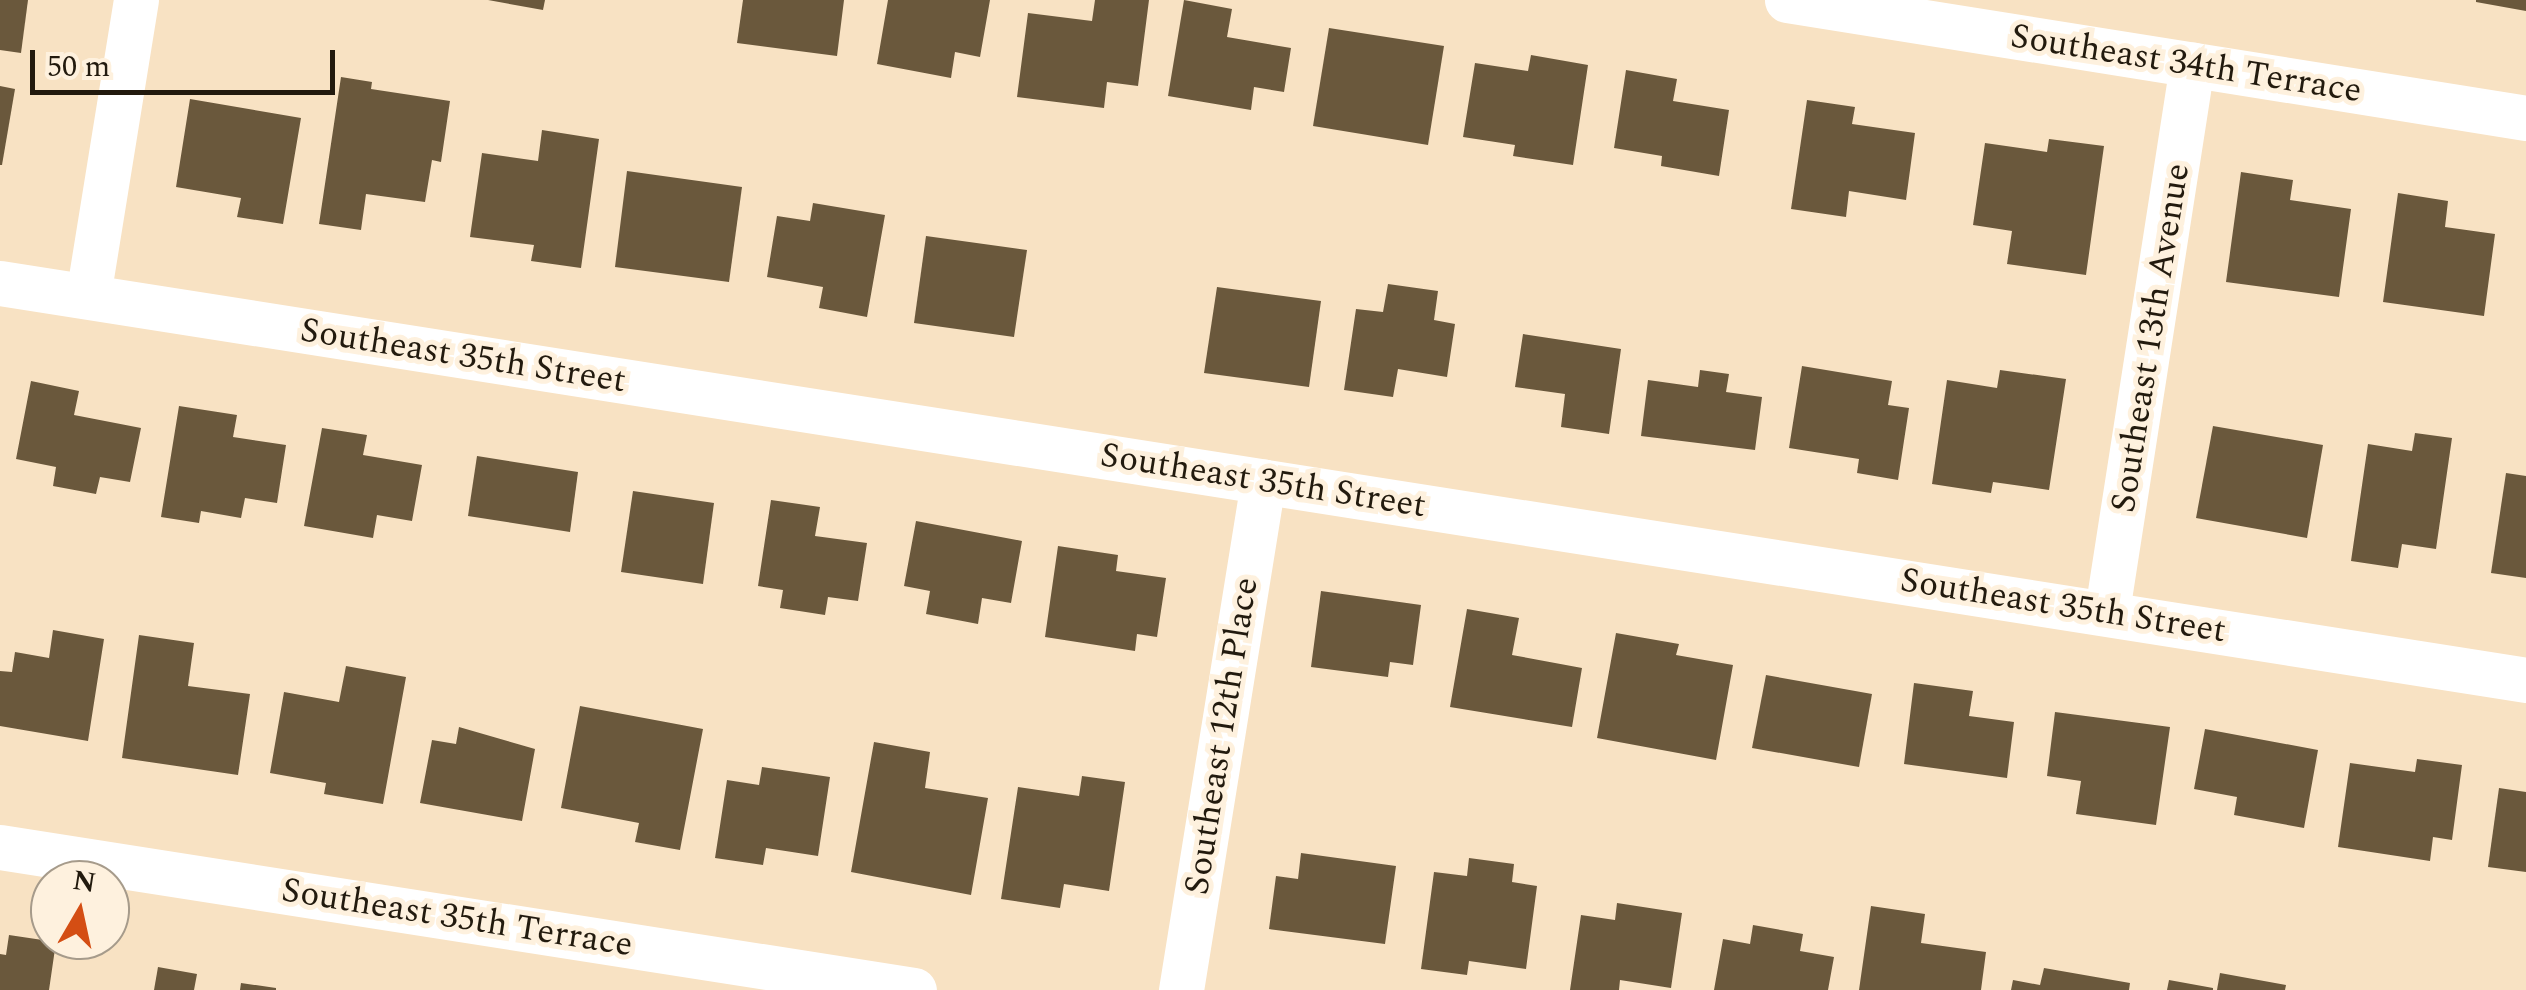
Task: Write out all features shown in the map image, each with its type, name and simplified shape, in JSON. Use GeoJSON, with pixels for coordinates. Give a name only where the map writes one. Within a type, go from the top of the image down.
{"type":"FeatureCollection","features":[{"type":"Feature","properties":{"kind":"street"},"geometry":{"type":"LineString","coordinates":[[88,296],[136,0]]}},
{"type":"Feature","properties":{"kind":"street","name":"Southeast 34th Terrace"},"geometry":{"type":"LineString","coordinates":[[1786,0],[2526,118]]}},
{"type":"Feature","properties":{"kind":"street","name":"Southeast 13th Avenue"},"geometry":{"type":"LineString","coordinates":[[2107,611],[2192,65]]}},
{"type":"Feature","properties":{"kind":"street","name":"Southeast 35th Street"},"geometry":{"type":"LineString","coordinates":[[0,283],[2107,611],[2526,680]]}},
{"type":"Feature","properties":{"kind":"street","name":"Southeast 12th Place"},"geometry":{"type":"LineString","coordinates":[[1182,990],[1263,482]]}},
{"type":"Feature","properties":{"kind":"street","name":"Southeast 35th Terrace"},"geometry":{"type":"LineString","coordinates":[[0,847],[914,990]]}},
{"type":"Feature","properties":{"kind":"building"},"geometry":{"type":"Polygon","coordinates":[[[0,0],[28,0],[21,53],[0,50],[0,0]]]}},
{"type":"Feature","properties":{"kind":"building"},"geometry":{"type":"Polygon","coordinates":[[[488,0],[545,0],[543,10],[488,0]]]}},
{"type":"Feature","properties":{"kind":"building"},"geometry":{"type":"Polygon","coordinates":[[[743,0],[844,0],[837,56],[737,43],[743,0]]]}},
{"type":"Feature","properties":{"kind":"building"},"geometry":{"type":"Polygon","coordinates":[[[888,0],[990,0],[980,57],[955,52],[951,78],[877,64],[888,0]]]}},
{"type":"Feature","properties":{"kind":"building"},"geometry":{"type":"Polygon","coordinates":[[[1095,0],[1149,0],[1138,86],[1107,82],[1104,108],[1017,97],[1028,13],[1092,21],[1095,0]]]}},
{"type":"Feature","properties":{"kind":"building"},"geometry":{"type":"Polygon","coordinates":[[[1184,0],[1232,9],[1227,37],[1291,48],[1284,92],[1254,87],[1251,110],[1168,96],[1184,0]]]}},
{"type":"Feature","properties":{"kind":"building"},"geometry":{"type":"Polygon","coordinates":[[[2526,0],[2526,11],[2476,2],[2526,0]]]}},
{"type":"Feature","properties":{"kind":"building"},"geometry":{"type":"Polygon","coordinates":[[[1329,28],[1444,46],[1428,145],[1313,126],[1329,28]]]}},
{"type":"Feature","properties":{"kind":"building"},"geometry":{"type":"Polygon","coordinates":[[[1531,55],[1588,65],[1573,165],[1513,156],[1515,145],[1463,137],[1475,63],[1528,71],[1531,55]]]}},
{"type":"Feature","properties":{"kind":"building"},"geometry":{"type":"Polygon","coordinates":[[[1626,70],[1677,79],[1673,101],[1729,110],[1719,176],[1661,166],[1662,156],[1614,148],[1626,70]]]}},
{"type":"Feature","properties":{"kind":"building"},"geometry":{"type":"Polygon","coordinates":[[[341,77],[372,82],[371,89],[450,101],[441,162],[432,160],[425,202],[366,194],[361,230],[319,224],[341,77]]]}},
{"type":"Feature","properties":{"kind":"building"},"geometry":{"type":"Polygon","coordinates":[[[0,86],[15,89],[2,165],[0,165],[0,86]]]}},
{"type":"Feature","properties":{"kind":"building"},"geometry":{"type":"Polygon","coordinates":[[[190,99],[301,118],[283,224],[237,217],[241,198],[176,187],[190,99]]]}},
{"type":"Feature","properties":{"kind":"building"},"geometry":{"type":"Polygon","coordinates":[[[1807,100],[1855,107],[1852,124],[1915,133],[1906,200],[1849,191],[1846,217],[1791,209],[1807,100]]]}},
{"type":"Feature","properties":{"kind":"building"},"geometry":{"type":"Polygon","coordinates":[[[542,130],[599,139],[581,268],[531,261],[534,245],[470,237],[482,153],[538,161],[542,130]]]}},
{"type":"Feature","properties":{"kind":"building"},"geometry":{"type":"Polygon","coordinates":[[[2049,139],[2104,146],[2086,275],[2007,264],[2012,231],[1973,225],[1985,143],[2047,152],[2049,139]]]}},
{"type":"Feature","properties":{"kind":"building"},"geometry":{"type":"Polygon","coordinates":[[[627,171],[742,187],[729,282],[615,267],[627,171]]]}},
{"type":"Feature","properties":{"kind":"building"},"geometry":{"type":"Polygon","coordinates":[[[2241,172],[2293,180],[2290,200],[2351,209],[2339,297],[2226,282],[2241,172]]]}},
{"type":"Feature","properties":{"kind":"building"},"geometry":{"type":"Polygon","coordinates":[[[2398,193],[2448,201],[2445,227],[2495,234],[2484,316],[2383,302],[2398,193]]]}},
{"type":"Feature","properties":{"kind":"building"},"geometry":{"type":"Polygon","coordinates":[[[813,203],[885,215],[867,317],[819,308],[823,287],[767,277],[777,216],[810,221],[813,203]]]}},
{"type":"Feature","properties":{"kind":"building"},"geometry":{"type":"Polygon","coordinates":[[[926,236],[1027,250],[1014,337],[914,323],[926,236]]]}},
{"type":"Feature","properties":{"kind":"building"},"geometry":{"type":"Polygon","coordinates":[[[1388,284],[1438,291],[1434,320],[1455,324],[1447,377],[1398,369],[1393,397],[1344,390],[1356,309],[1383,312],[1388,284]]]}},
{"type":"Feature","properties":{"kind":"building"},"geometry":{"type":"Polygon","coordinates":[[[1217,287],[1321,301],[1309,387],[1204,373],[1217,287]]]}},
{"type":"Feature","properties":{"kind":"building"},"geometry":{"type":"Polygon","coordinates":[[[1523,334],[1621,349],[1609,434],[1561,427],[1565,394],[1515,387],[1523,334]]]}},
{"type":"Feature","properties":{"kind":"building"},"geometry":{"type":"Polygon","coordinates":[[[1802,366],[1892,381],[1888,405],[1909,408],[1898,480],[1857,473],[1859,459],[1789,448],[1802,366]]]}},
{"type":"Feature","properties":{"kind":"building"},"geometry":{"type":"Polygon","coordinates":[[[1700,370],[1729,374],[1726,392],[1762,397],[1755,450],[1641,436],[1648,380],[1698,387],[1700,370]]]}},
{"type":"Feature","properties":{"kind":"building"},"geometry":{"type":"Polygon","coordinates":[[[2000,370],[2066,379],[2049,490],[1993,482],[1991,493],[1932,484],[1947,380],[1997,388],[2000,370]]]}},
{"type":"Feature","properties":{"kind":"building"},"geometry":{"type":"Polygon","coordinates":[[[31,381],[79,391],[74,415],[141,428],[130,482],[100,477],[96,494],[53,486],[56,467],[16,459],[31,381]]]}},
{"type":"Feature","properties":{"kind":"building"},"geometry":{"type":"Polygon","coordinates":[[[179,406],[237,415],[233,437],[286,445],[277,503],[245,498],[241,518],[201,511],[199,523],[161,517],[179,406]]]}},
{"type":"Feature","properties":{"kind":"building"},"geometry":{"type":"Polygon","coordinates":[[[2213,426],[2323,445],[2307,538],[2196,518],[2213,426]]]}},
{"type":"Feature","properties":{"kind":"building"},"geometry":{"type":"Polygon","coordinates":[[[322,428],[367,435],[363,455],[422,465],[412,521],[377,515],[373,538],[304,526],[322,428]]]}},
{"type":"Feature","properties":{"kind":"building"},"geometry":{"type":"Polygon","coordinates":[[[2415,433],[2452,438],[2436,549],[2402,544],[2398,568],[2351,561],[2368,444],[2412,451],[2415,433]]]}},
{"type":"Feature","properties":{"kind":"building"},"geometry":{"type":"Polygon","coordinates":[[[477,456],[578,472],[570,532],[468,516],[477,456]]]}},
{"type":"Feature","properties":{"kind":"building"},"geometry":{"type":"Polygon","coordinates":[[[2506,473],[2526,476],[2526,578],[2491,573],[2506,473]]]}},
{"type":"Feature","properties":{"kind":"building"},"geometry":{"type":"Polygon","coordinates":[[[633,491],[714,503],[703,584],[621,572],[633,491]]]}},
{"type":"Feature","properties":{"kind":"building"},"geometry":{"type":"Polygon","coordinates":[[[771,500],[820,507],[815,536],[867,543],[858,601],[828,597],[825,615],[780,608],[783,590],[758,586],[771,500]]]}},
{"type":"Feature","properties":{"kind":"building"},"geometry":{"type":"Polygon","coordinates":[[[916,521],[1022,541],[1011,603],[982,598],[978,624],[926,614],[930,591],[904,586],[916,521]]]}},
{"type":"Feature","properties":{"kind":"building"},"geometry":{"type":"Polygon","coordinates":[[[1058,546],[1118,555],[1116,571],[1166,578],[1157,637],[1137,634],[1135,651],[1045,637],[1058,546]]]}},
{"type":"Feature","properties":{"kind":"building"},"geometry":{"type":"Polygon","coordinates":[[[1321,591],[1421,605],[1413,665],[1390,662],[1388,677],[1311,667],[1321,591]]]}},
{"type":"Feature","properties":{"kind":"building"},"geometry":{"type":"Polygon","coordinates":[[[1467,609],[1519,618],[1512,655],[1582,668],[1572,727],[1450,707],[1467,609]]]}},
{"type":"Feature","properties":{"kind":"building"},"geometry":{"type":"Polygon","coordinates":[[[53,630],[104,639],[88,741],[0,726],[0,671],[12,672],[15,652],[49,658],[53,630]]]}},
{"type":"Feature","properties":{"kind":"building"},"geometry":{"type":"Polygon","coordinates":[[[1616,633],[1679,644],[1676,655],[1733,665],[1716,760],[1597,738],[1616,633]]]}},
{"type":"Feature","properties":{"kind":"building"},"geometry":{"type":"Polygon","coordinates":[[[139,635],[194,643],[188,686],[250,694],[238,775],[122,758],[139,635]]]}},
{"type":"Feature","properties":{"kind":"building"},"geometry":{"type":"Polygon","coordinates":[[[346,666],[406,677],[383,804],[324,794],[326,783],[270,773],[284,692],[339,702],[346,666]]]}},
{"type":"Feature","properties":{"kind":"building"},"geometry":{"type":"Polygon","coordinates":[[[1766,675],[1872,694],[1859,767],[1752,748],[1766,675]]]}},
{"type":"Feature","properties":{"kind":"building"},"geometry":{"type":"Polygon","coordinates":[[[1914,683],[1973,691],[1969,716],[2014,722],[2007,778],[1904,764],[1914,683]]]}},
{"type":"Feature","properties":{"kind":"building"},"geometry":{"type":"Polygon","coordinates":[[[580,706],[703,729],[680,850],[635,842],[639,823],[561,808],[580,706]]]}},
{"type":"Feature","properties":{"kind":"building"},"geometry":{"type":"Polygon","coordinates":[[[2055,712],[2170,727],[2156,825],[2076,814],[2081,781],[2047,776],[2055,712]]]}},
{"type":"Feature","properties":{"kind":"building"},"geometry":{"type":"Polygon","coordinates":[[[459,727],[535,749],[522,821],[420,803],[432,740],[456,744],[459,727]]]}},
{"type":"Feature","properties":{"kind":"building"},"geometry":{"type":"Polygon","coordinates":[[[2205,729],[2318,750],[2304,828],[2234,815],[2237,797],[2194,789],[2205,729]]]}},
{"type":"Feature","properties":{"kind":"building"},"geometry":{"type":"Polygon","coordinates":[[[874,742],[930,752],[925,788],[988,798],[971,895],[851,872],[874,742]]]}},
{"type":"Feature","properties":{"kind":"building"},"geometry":{"type":"Polygon","coordinates":[[[2417,759],[2462,765],[2452,840],[2433,837],[2430,861],[2338,847],[2350,763],[2415,772],[2417,759]]]}},
{"type":"Feature","properties":{"kind":"building"},"geometry":{"type":"Polygon","coordinates":[[[762,767],[830,777],[818,856],[766,848],[763,865],[715,858],[727,780],[759,785],[762,767]]]}},
{"type":"Feature","properties":{"kind":"building"},"geometry":{"type":"Polygon","coordinates":[[[1082,776],[1125,782],[1109,891],[1064,884],[1060,908],[1001,899],[1018,787],[1079,796],[1082,776]]]}},
{"type":"Feature","properties":{"kind":"building"},"geometry":{"type":"Polygon","coordinates":[[[2499,788],[2526,792],[2526,872],[2488,867],[2499,788]]]}},
{"type":"Feature","properties":{"kind":"building"},"geometry":{"type":"Polygon","coordinates":[[[1301,853],[1396,866],[1385,944],[1269,929],[1276,876],[1298,879],[1301,853]]]}},
{"type":"Feature","properties":{"kind":"building"},"geometry":{"type":"Polygon","coordinates":[[[1469,858],[1514,864],[1512,882],[1537,886],[1526,969],[1469,961],[1467,975],[1421,969],[1434,872],[1467,876],[1469,858]]]}},
{"type":"Feature","properties":{"kind":"building"},"geometry":{"type":"Polygon","coordinates":[[[1617,903],[1682,913],[1671,988],[1620,980],[1619,990],[1570,990],[1581,915],[1615,920],[1617,903]]]}},
{"type":"Feature","properties":{"kind":"building"},"geometry":{"type":"Polygon","coordinates":[[[1871,906],[1925,914],[1921,943],[1986,952],[1981,990],[1859,990],[1871,906]]]}},
{"type":"Feature","properties":{"kind":"building"},"geometry":{"type":"Polygon","coordinates":[[[1753,925],[1803,934],[1800,951],[1834,957],[1828,990],[1714,990],[1723,939],[1750,944],[1753,925]]]}},
{"type":"Feature","properties":{"kind":"building"},"geometry":{"type":"Polygon","coordinates":[[[9,935],[30,938],[30,960],[53,960],[49,990],[0,990],[0,954],[6,955],[9,935]]]}},
{"type":"Feature","properties":{"kind":"building"},"geometry":{"type":"Polygon","coordinates":[[[158,967],[197,974],[194,990],[154,990],[158,967]]]}},
{"type":"Feature","properties":{"kind":"building"},"geometry":{"type":"Polygon","coordinates":[[[2044,968],[2130,983],[2129,990],[2011,990],[2013,980],[2040,985],[2044,968]]]}},
{"type":"Feature","properties":{"kind":"building"},"geometry":{"type":"Polygon","coordinates":[[[2220,973],[2286,985],[2285,990],[2217,990],[2220,973]]]}},
{"type":"Feature","properties":{"kind":"building"},"geometry":{"type":"Polygon","coordinates":[[[2169,980],[2213,988],[2213,990],[2167,990],[2169,980]]]}},
{"type":"Feature","properties":{"kind":"building"},"geometry":{"type":"Polygon","coordinates":[[[241,983],[276,988],[276,990],[240,990],[241,983]]]}}]}
